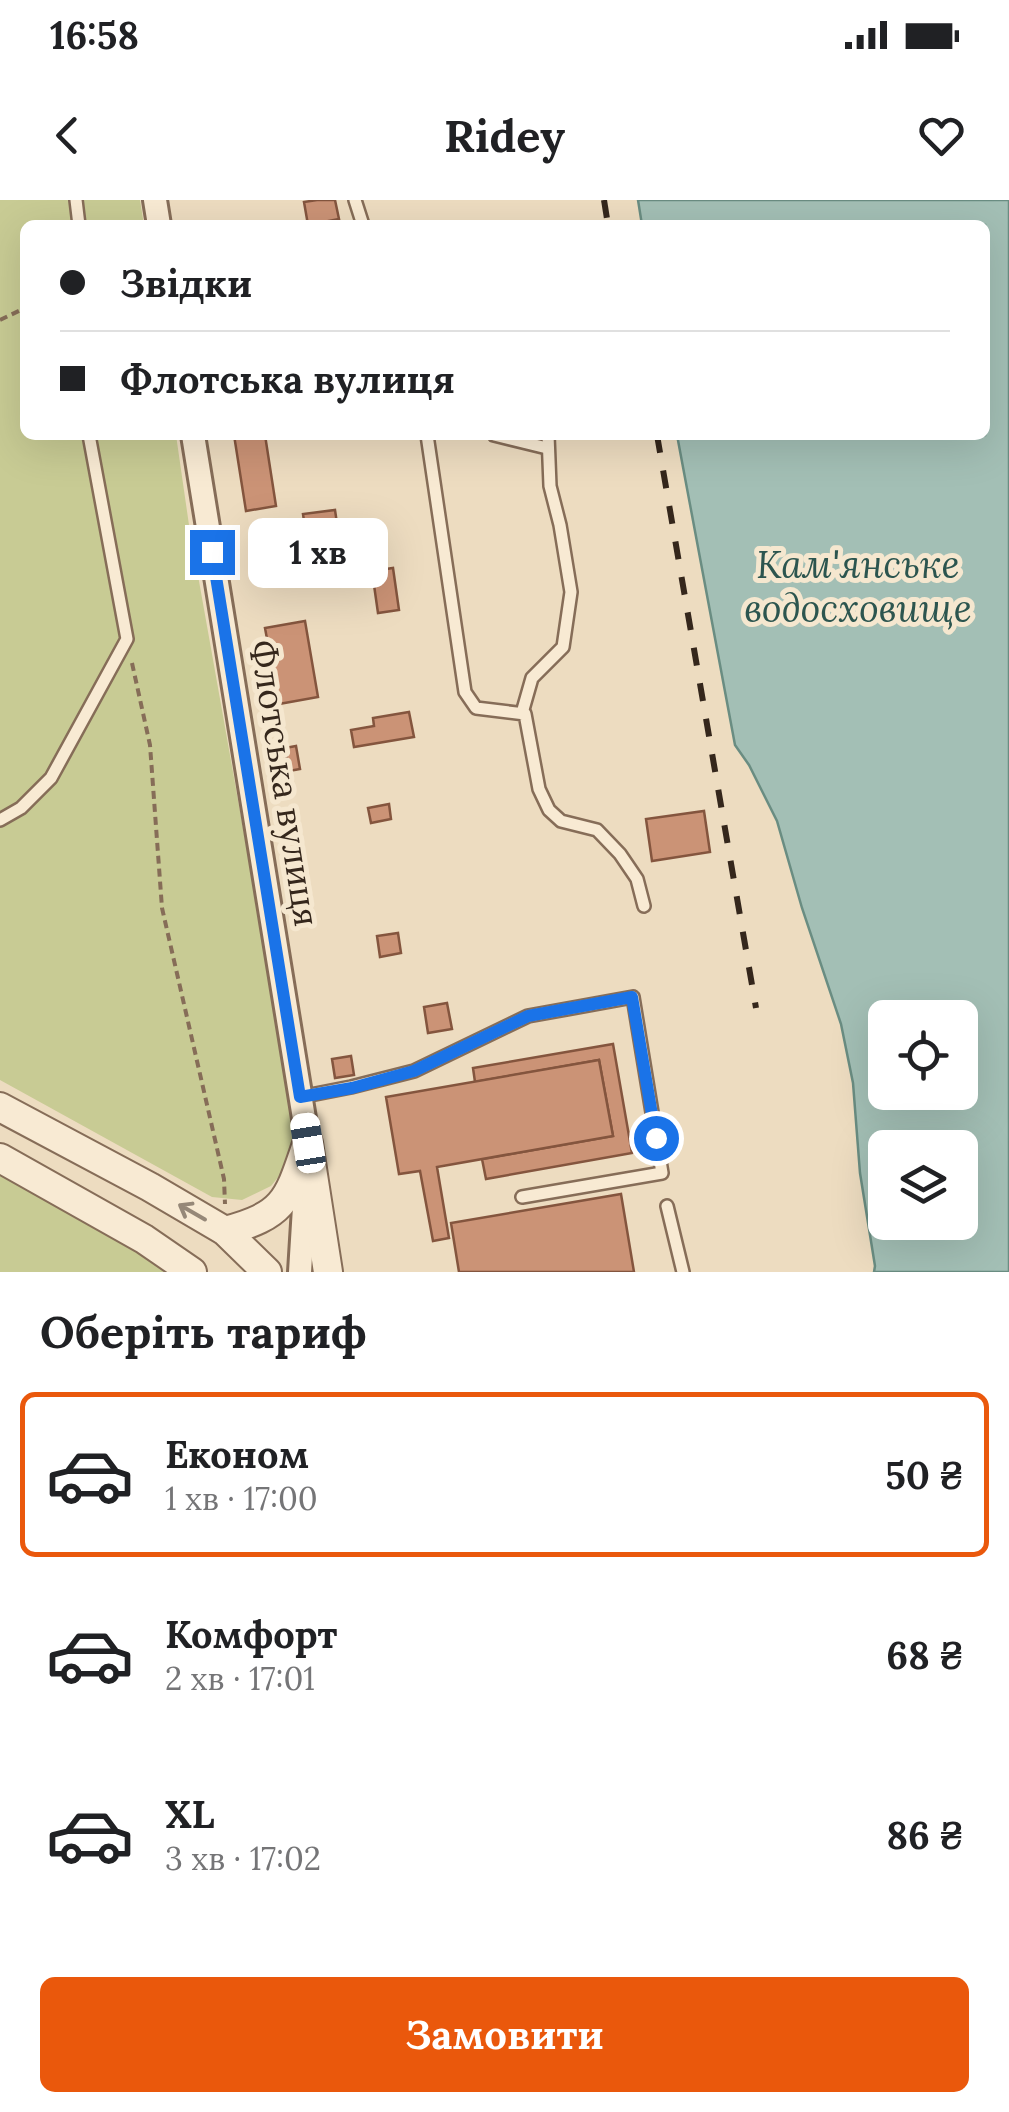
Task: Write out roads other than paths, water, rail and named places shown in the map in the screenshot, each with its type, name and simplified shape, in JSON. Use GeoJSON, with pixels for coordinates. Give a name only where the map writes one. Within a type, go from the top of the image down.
{"type":"FeatureCollection","features":[{"type":"Feature","properties":{"kind":"street","name":"Флотська вулиця"},"geometry":{"type":"LineString","coordinates":[[194,440],[308,1143],[300,1272]]}},
{"type":"Feature","properties":{"kind":"street"},"geometry":{"type":"LineString","coordinates":[[0,1107],[226,1231],[267,1272]]}},
{"type":"Feature","properties":{"kind":"street"},"geometry":{"type":"LineString","coordinates":[[226,1231],[252,1224],[281,1206],[308,1143]]}},
{"type":"Feature","properties":{"kind":"street"},"geometry":{"type":"LineString","coordinates":[[308,1143],[328,1272]]}},
{"type":"Feature","properties":{"kind":"street"},"geometry":{"type":"LineString","coordinates":[[0,1158],[144,1239],[192,1272]]}},
{"type":"Feature","properties":{"kind":"lane"},"geometry":{"type":"LineString","coordinates":[[0,820],[21,808],[52,778],[127,639],[90,440]]}},
{"type":"Feature","properties":{"kind":"lane"},"geometry":{"type":"LineString","coordinates":[[428,440],[465,692],[476,708],[525,714],[548,810],[561,821],[597,830],[637,880],[644,906]]}},
{"type":"Feature","properties":{"kind":"lane"},"geometry":{"type":"LineString","coordinates":[[522,713],[532,678],[562,647],[572,592],[550,486],[547,442]]}},
{"type":"Feature","properties":{"kind":"lane"},"geometry":{"type":"LineString","coordinates":[[300,1097],[414,1071],[528,1016],[632,997],[662,1173],[522,1197]]}},
{"type":"Feature","properties":{"kind":"lane"},"geometry":{"type":"LineString","coordinates":[[667,1206],[683,1272]]}},
{"type":"Feature","properties":{"kind":"water","name":"Кам'янське водосховище"},"geometry":{"type":"Polygon","coordinates":[[[638,200],[1009,200],[1009,1272],[874,1272],[871,1240],[978,1240],[978,1130],[868,1130],[868,1223],[853,1083],[841,1024],[777,821],[735,745],[678,440],[990,440],[990,220],[641,220],[638,200]]]}},
{"type":"Feature","properties":{"kind":"railway"},"geometry":{"type":"LineString","coordinates":[[604,200],[607,220]]}},
{"type":"Feature","properties":{"kind":"railway"},"geometry":{"type":"LineString","coordinates":[[658,440],[756,1008]]}}]}
